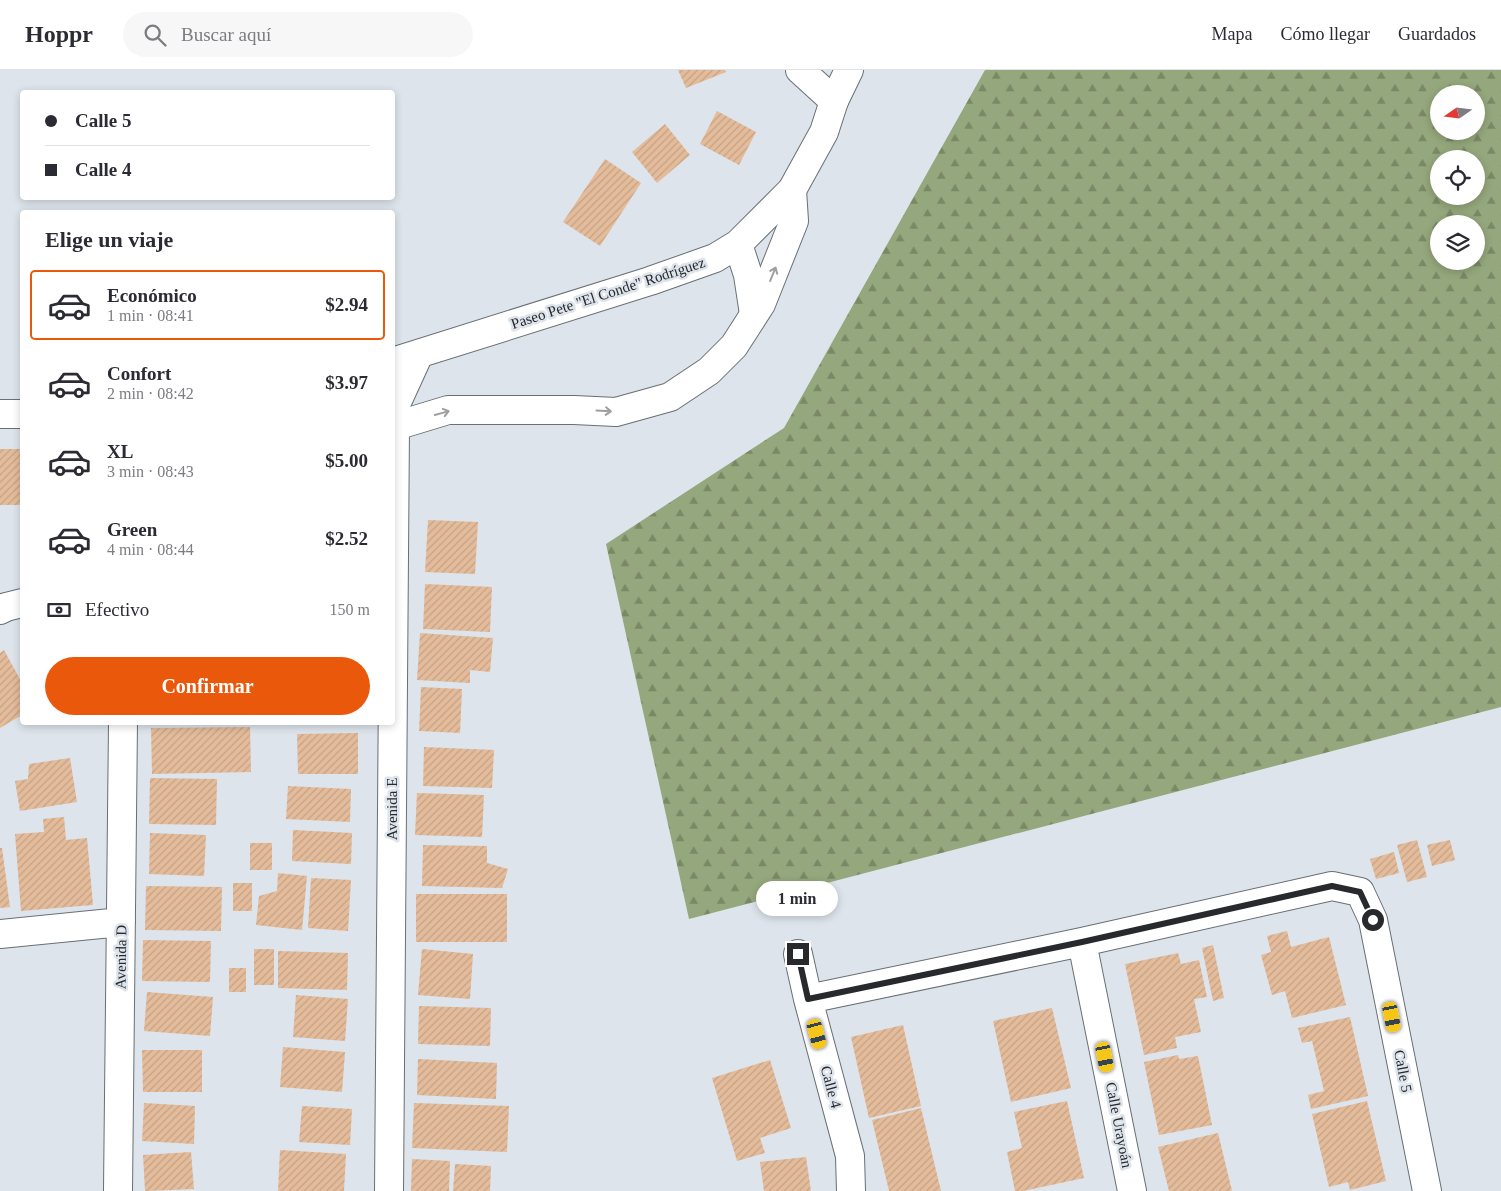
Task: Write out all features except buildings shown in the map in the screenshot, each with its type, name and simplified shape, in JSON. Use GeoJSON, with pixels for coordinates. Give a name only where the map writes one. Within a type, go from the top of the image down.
{"type":"FeatureCollection","features":[{"type":"Feature","properties":{"kind":"street"},"geometry":{"type":"LineString","coordinates":[[800,70],[834,101]]}},
{"type":"Feature","properties":{"kind":"street","name":"Paseo Pete \"El Conde\" Rodríguez"},"geometry":{"type":"LineString","coordinates":[[395,361],[650,281],[715,258],[738,244],[792,190],[824,132],[834,101],[849,70]]}},
{"type":"Feature","properties":{"kind":"street"},"geometry":{"type":"LineString","coordinates":[[395,420],[448,410],[616,412],[670,397],[716,365],[734,346],[761,304],[794,221],[792,190]]}},
{"type":"Feature","properties":{"kind":"street"},"geometry":{"type":"LineString","coordinates":[[738,244],[748,274],[754,314]]}},
{"type":"Feature","properties":{"kind":"street"},"geometry":{"type":"LineString","coordinates":[[395,415],[419,354]]}},
{"type":"Feature","properties":{"kind":"street"},"geometry":{"type":"LineString","coordinates":[[0,414],[20,414]]}},
{"type":"Feature","properties":{"kind":"street"},"geometry":{"type":"LineString","coordinates":[[0,610],[20,604]]}},
{"type":"Feature","properties":{"kind":"street","name":"Avenida D"},"geometry":{"type":"LineString","coordinates":[[118,1191],[123,725]]}},
{"type":"Feature","properties":{"kind":"street","name":"Avenida E"},"geometry":{"type":"LineString","coordinates":[[390,1191],[392,725]]}},
{"type":"Feature","properties":{"kind":"street","name":"Calle 5"},"geometry":{"type":"LineString","coordinates":[[1082,942],[1332,886],[1360,892],[1373,920],[1427,1191]]}},
{"type":"Feature","properties":{"kind":"street"},"geometry":{"type":"LineString","coordinates":[[0,934],[121,922]]}},
{"type":"Feature","properties":{"kind":"street"},"geometry":{"type":"LineString","coordinates":[[808,999],[1082,942]]}},
{"type":"Feature","properties":{"kind":"street","name":"Calle Urayoán"},"geometry":{"type":"LineString","coordinates":[[1082,942],[1132,1191]]}},
{"type":"Feature","properties":{"kind":"street","name":"Calle 4"},"geometry":{"type":"LineString","coordinates":[[798,954],[808,999],[850,1156],[851,1191]]}},
{"type":"Feature","properties":{"kind":"green space"},"geometry":{"type":"Polygon","coordinates":[[[985,70],[1501,70],[1501,707],[689,919],[606,544],[784,428],[985,70]]]}},
{"type":"Feature","properties":{"kind":"route"},"geometry":{"type":"LineString","coordinates":[[798,954],[808,999],[1082,942],[1332,886],[1360,892],[1373,920]]}}]}
